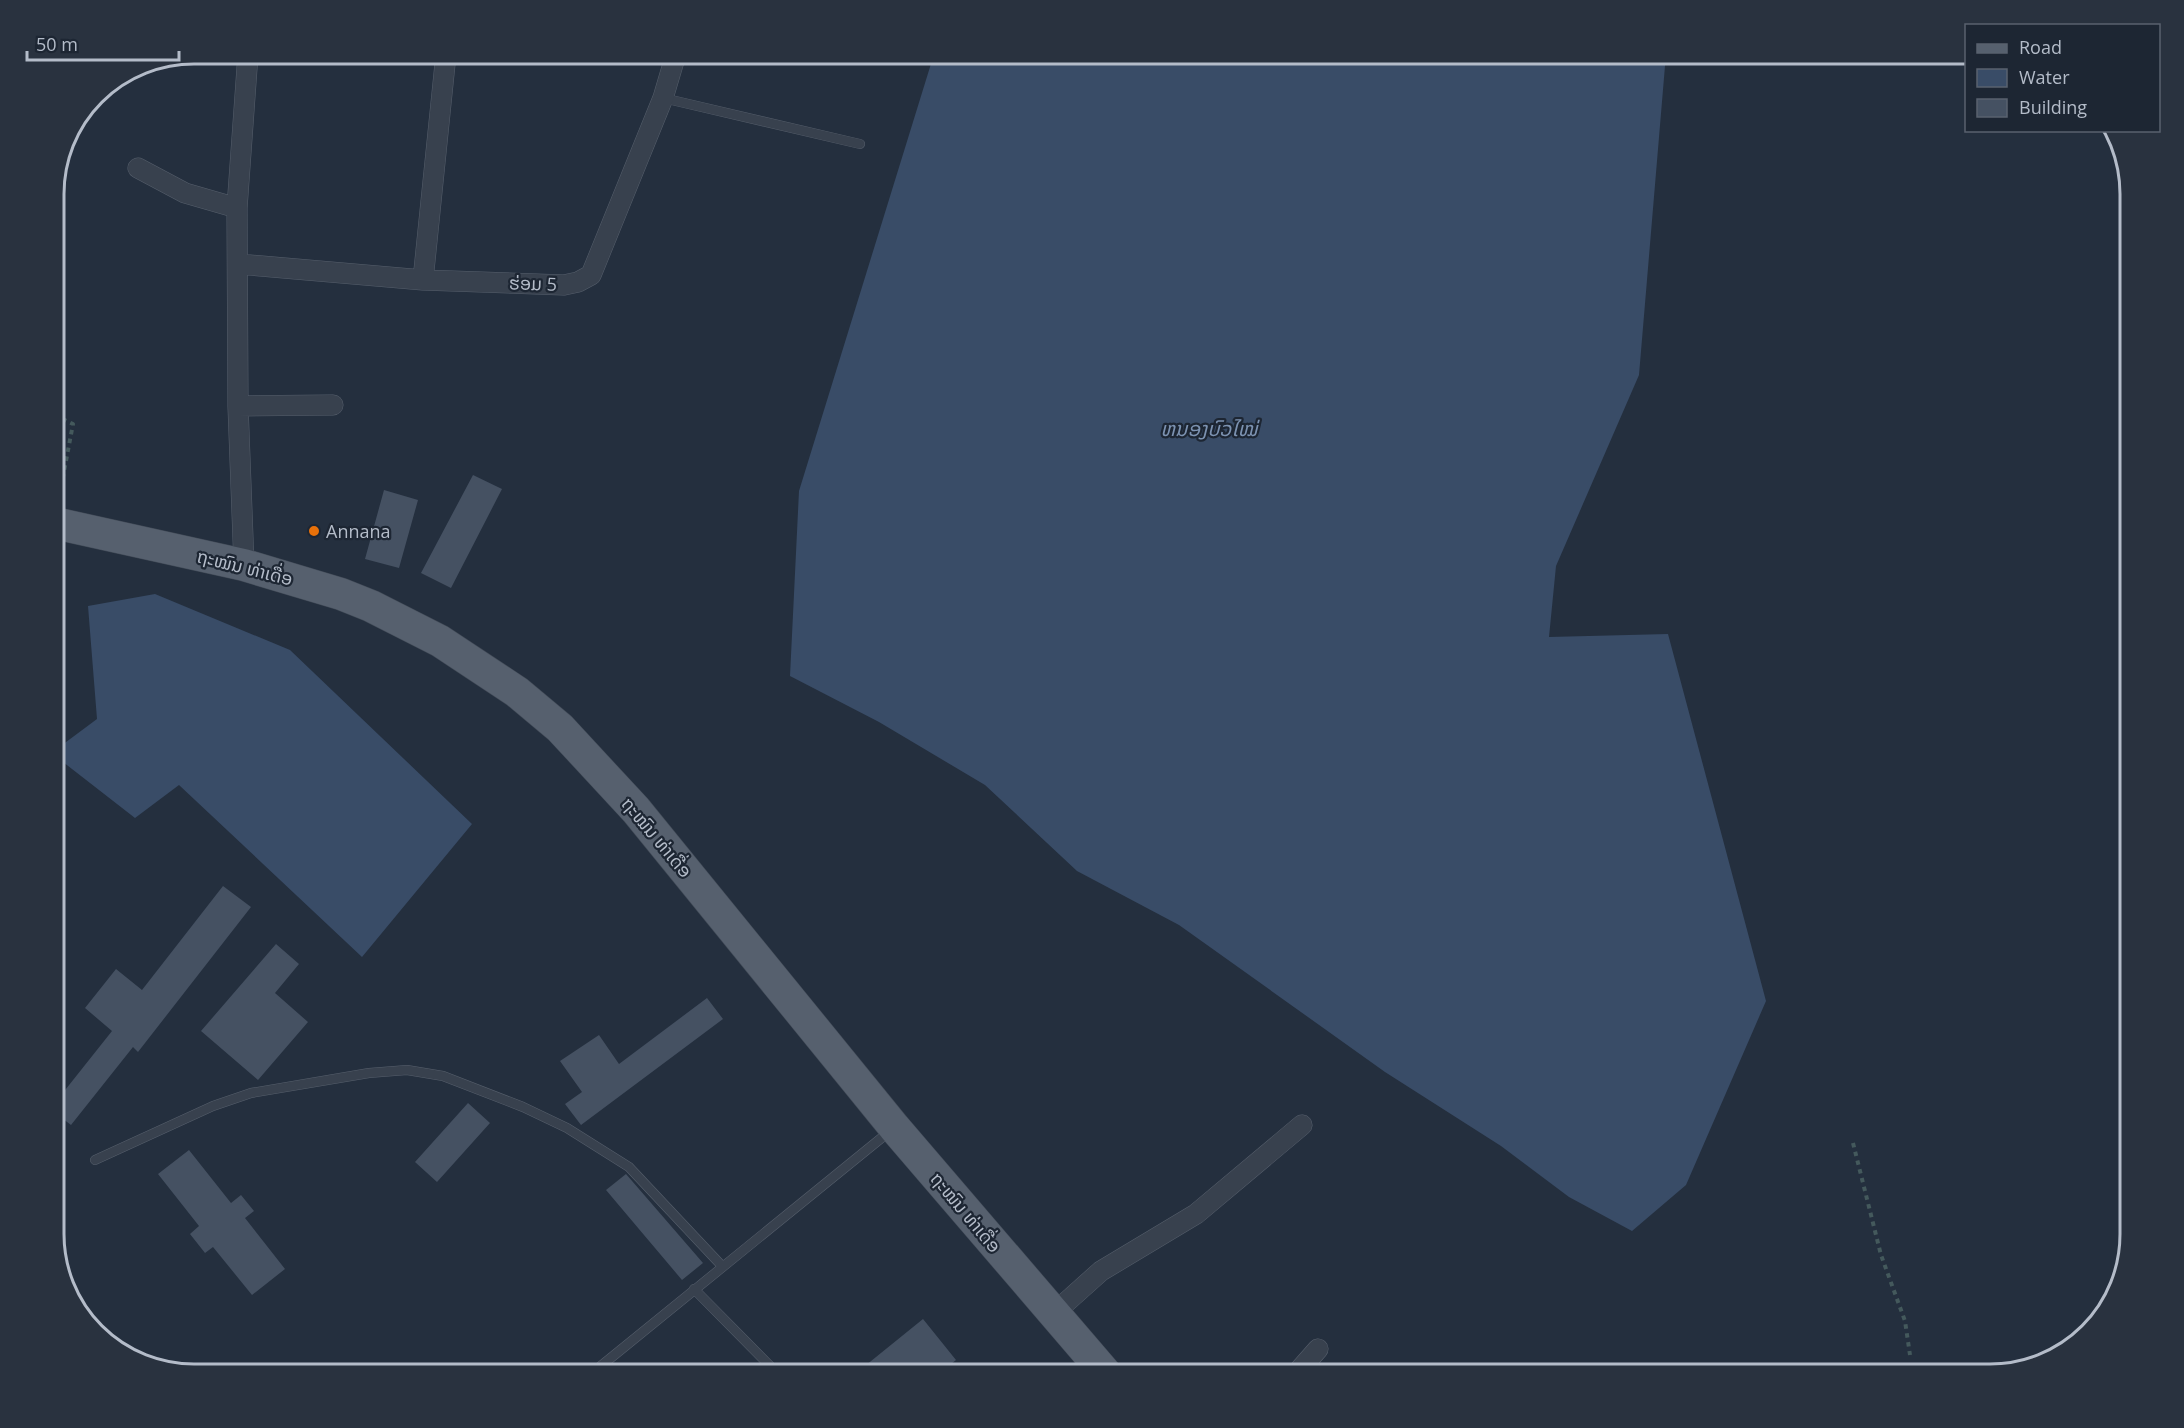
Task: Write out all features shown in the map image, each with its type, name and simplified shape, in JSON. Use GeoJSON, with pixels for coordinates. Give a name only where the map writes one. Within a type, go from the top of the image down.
{"type":"FeatureCollection","features":[{"type":"Feature","properties":{"kind":"main road","name":"ຖະໝົນ ທ່າເດື່ອ"},"geometry":{"type":"LineString","coordinates":[[65,514],[341,594],[404,621],[480,666],[517,692],[560,728],[636,810],[894,1127],[1097,1364]]}},
{"type":"Feature","properties":{"kind":"street"},"geometry":{"type":"LineString","coordinates":[[244,565],[238,406],[237,208],[247,65]]}},
{"type":"Feature","properties":{"kind":"street"},"geometry":{"type":"LineString","coordinates":[[423,280],[445,65]]}},
{"type":"Feature","properties":{"kind":"street","name":"ຮ່ອມ 5"},"geometry":{"type":"LineString","coordinates":[[238,264],[423,280],[564,285],[578,282],[591,275],[663,98],[673,65]]}},
{"type":"Feature","properties":{"kind":"street"},"geometry":{"type":"LineString","coordinates":[[138,168],[185,193],[237,208]]}},
{"type":"Feature","properties":{"kind":"street"},"geometry":{"type":"LineString","coordinates":[[238,406],[333,405]]}},
{"type":"Feature","properties":{"kind":"street"},"geometry":{"type":"LineString","coordinates":[[1053,1314],[1101,1271],[1196,1214],[1302,1125]]}},
{"type":"Feature","properties":{"kind":"street"},"geometry":{"type":"LineString","coordinates":[[1305,1364],[1318,1349]]}},
{"type":"Feature","properties":{"kind":"lane"},"geometry":{"type":"LineString","coordinates":[[663,98],[860,144]]}},
{"type":"Feature","properties":{"kind":"lane"},"geometry":{"type":"LineString","coordinates":[[94,1160],[213,1106],[251,1093],[369,1073],[407,1070],[442,1076],[523,1107],[567,1128],[629,1167],[722,1266]]}},
{"type":"Feature","properties":{"kind":"lane"},"geometry":{"type":"LineString","coordinates":[[603,1364],[894,1127]]}},
{"type":"Feature","properties":{"kind":"lane"},"geometry":{"type":"LineString","coordinates":[[694,1289],[768,1364]]}},
{"type":"Feature","properties":{"kind":"path"},"geometry":{"type":"LineString","coordinates":[[65,420],[73,424],[65,468]]}},
{"type":"Feature","properties":{"kind":"path"},"geometry":{"type":"LineString","coordinates":[[1853,1143],[1881,1255],[1905,1321],[1911,1364]]}},
{"type":"Feature","properties":{"kind":"water","name":"ຫນອງບົວໄໝ່"},"geometry":{"type":"Polygon","coordinates":[[[931,65],[1665,65],[1639,375],[1556,566],[1549,637],[1668,634],[1766,1001],[1686,1185],[1632,1231],[1569,1197],[1501,1146],[1385,1072],[1179,925],[1077,871],[985,785],[879,722],[790,676],[799,491],[931,65]]]}},
{"type":"Feature","properties":{"kind":"water"},"geometry":{"type":"Polygon","coordinates":[[[155,594],[290,650],[472,824],[362,957],[179,785],[135,818],[65,764],[65,743],[97,719],[88,606],[155,594]]]}},
{"type":"Feature","properties":{"kind":"building"},"geometry":{"type":"Polygon","coordinates":[[[473,475],[502,489],[451,588],[421,573],[473,475]]]}},
{"type":"Feature","properties":{"kind":"building"},"geometry":{"type":"Polygon","coordinates":[[[384,490],[418,500],[399,568],[365,559],[384,490]]]}},
{"type":"Feature","properties":{"kind":"building"},"geometry":{"type":"Polygon","coordinates":[[[223,886],[251,907],[138,1052],[133,1047],[71,1125],[65,1120],[65,1090],[112,1031],[85,1008],[116,969],[142,990],[223,886]]]}},
{"type":"Feature","properties":{"kind":"building"},"geometry":{"type":"Polygon","coordinates":[[[276,944],[299,964],[275,993],[308,1022],[258,1080],[201,1031],[276,944]]]}},
{"type":"Feature","properties":{"kind":"building"},"geometry":{"type":"Polygon","coordinates":[[[707,998],[723,1019],[581,1125],[565,1104],[582,1092],[560,1061],[599,1035],[619,1064],[707,998]]]}},
{"type":"Feature","properties":{"kind":"building"},"geometry":{"type":"Polygon","coordinates":[[[468,1103],[490,1123],[437,1182],[415,1162],[468,1103]]]}},
{"type":"Feature","properties":{"kind":"building"},"geometry":{"type":"Polygon","coordinates":[[[189,1150],[231,1203],[241,1195],[254,1211],[245,1218],[285,1269],[252,1295],[213,1247],[205,1253],[190,1234],[199,1226],[158,1174],[189,1150]]]}},
{"type":"Feature","properties":{"kind":"building"},"geometry":{"type":"Polygon","coordinates":[[[626,1174],[703,1263],[682,1280],[606,1190],[626,1174]]]}},
{"type":"Feature","properties":{"kind":"building"},"geometry":{"type":"Polygon","coordinates":[[[923,1319],[956,1360],[951,1364],[867,1364],[923,1319]]]}},
{"type":"Feature","properties":{"kind":"place","name":"Annana"},"geometry":{"type":"Point","coordinates":[314,531]}}]}
